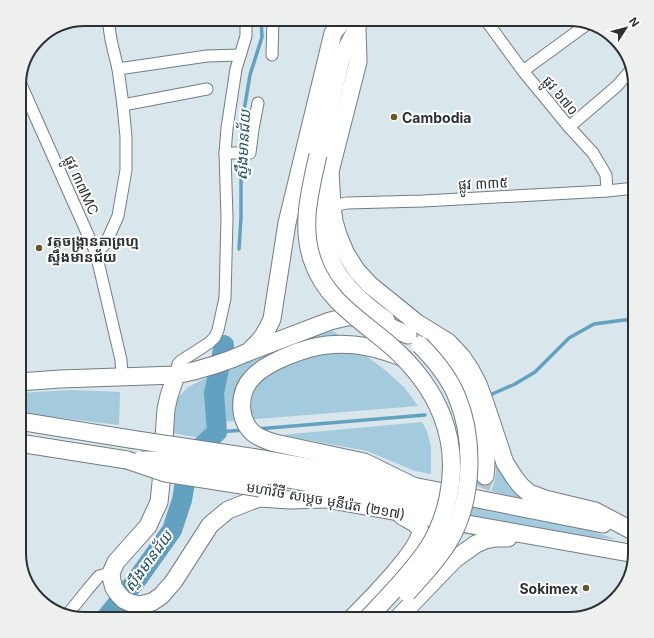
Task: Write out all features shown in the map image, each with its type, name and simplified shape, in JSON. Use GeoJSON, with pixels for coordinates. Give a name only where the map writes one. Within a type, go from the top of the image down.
{"type":"FeatureCollection","features":[{"type":"Feature","properties":{"kind":"main road"},"geometry":{"type":"LineString","coordinates":[[240,355],[258,343],[266,334],[272,319],[287,223],[333,33],[346,26]]}},
{"type":"Feature","properties":{"kind":"main road"},"geometry":{"type":"LineString","coordinates":[[352,26],[341,58],[308,198],[306,216],[309,252],[319,277],[342,306],[404,358],[417,372],[429,389],[440,410],[446,426],[451,455],[450,488],[446,509],[429,547],[409,574],[374,612]]}},
{"type":"Feature","properties":{"kind":"main road"},"geometry":{"type":"LineString","coordinates":[[354,26],[358,62],[324,195],[322,230],[326,246],[331,261],[347,287],[370,308],[442,350],[458,372],[468,390],[480,424],[486,466],[484,476]]}},
{"type":"Feature","properties":{"kind":"main road"},"geometry":{"type":"LineString","coordinates":[[330,171],[334,221],[346,254],[357,271],[415,334],[441,369],[457,396],[462,409],[468,444],[468,482],[456,529],[442,553],[389,612]]}},
{"type":"Feature","properties":{"kind":"main road"},"geometry":{"type":"LineString","coordinates":[[26,381],[176,374],[194,371],[330,321],[347,317],[360,317],[374,320],[415,334],[448,342],[462,357],[478,384],[506,463],[514,477],[529,493],[545,499],[595,511],[628,528]]}},
{"type":"Feature","properties":{"kind":"main road"},"geometry":{"type":"LineString","coordinates":[[404,358],[384,350],[355,344],[328,345],[303,351],[280,359],[264,368],[253,377],[243,393],[242,413],[246,423],[253,433],[264,439],[276,443],[364,462],[413,486]]}},
{"type":"Feature","properties":{"kind":"main road"},"geometry":{"type":"LineString","coordinates":[[176,374],[166,409],[159,502],[148,526],[116,562],[111,573],[114,588],[118,595],[139,610],[161,596],[174,581],[210,525],[228,510],[251,500],[260,498],[290,500],[325,499]]}},
{"type":"Feature","properties":{"kind":"main road","name":"មហាវិថី សម្តេច មុនីរ៉េត (២១៧)"},"geometry":{"type":"LineString","coordinates":[[26,422],[130,439],[261,474],[325,499],[628,553]]}},
{"type":"Feature","properties":{"kind":"main road"},"geometry":{"type":"LineString","coordinates":[[26,444],[127,460],[167,460],[261,474],[432,506]]}},
{"type":"Feature","properties":{"kind":"main road","name":"មហាវិថី សម្តេច មុនីរ៉េត (២១៧)"},"geometry":{"type":"LineString","coordinates":[[261,474],[413,486],[628,529]]}},
{"type":"Feature","properties":{"kind":"main road"},"geometry":{"type":"LineString","coordinates":[[357,612],[410,554],[419,540],[421,534],[420,529],[395,512]]}},
{"type":"Feature","properties":{"kind":"main road"},"geometry":{"type":"LineString","coordinates":[[404,612],[455,559],[476,544],[485,540],[496,538],[530,536]]}},
{"type":"Feature","properties":{"kind":"street"},"geometry":{"type":"LineString","coordinates":[[96,253],[106,243],[118,216],[126,170],[126,137],[123,105],[118,69],[109,26]]}},
{"type":"Feature","properties":{"kind":"street"},"geometry":{"type":"LineString","coordinates":[[176,374],[178,364],[181,361],[215,338],[225,298],[228,153],[227,128],[236,69],[246,36],[246,26]]}},
{"type":"Feature","properties":{"kind":"street"},"geometry":{"type":"LineString","coordinates":[[272,55],[273,26]]}},
{"type":"Feature","properties":{"kind":"street","name":"ផ្លូវ ៦៧០"},"geometry":{"type":"LineString","coordinates":[[490,26],[523,72],[593,153],[606,175],[607,191]]}},
{"type":"Feature","properties":{"kind":"street"},"geometry":{"type":"LineString","coordinates":[[523,72],[583,28]]}},
{"type":"Feature","properties":{"kind":"street"},"geometry":{"type":"LineString","coordinates":[[118,69],[207,56],[240,55]]}},
{"type":"Feature","properties":{"kind":"street"},"geometry":{"type":"LineString","coordinates":[[569,127],[617,86],[627,75]]}},
{"type":"Feature","properties":{"kind":"street"},"geometry":{"type":"LineString","coordinates":[[123,105],[207,89]]}},
{"type":"Feature","properties":{"kind":"street","name":"ផ្លូវ ៣៧MC"},"geometry":{"type":"LineString","coordinates":[[26,96],[96,253],[121,360],[122,376]]}},
{"type":"Feature","properties":{"kind":"street"},"geometry":{"type":"LineString","coordinates":[[228,153],[250,153],[258,104]]}},
{"type":"Feature","properties":{"kind":"street","name":"ផ្លូវ ៣៣៥"},"geometry":{"type":"LineString","coordinates":[[332,206],[347,203],[423,201],[628,189]]}},
{"type":"Feature","properties":{"kind":"street"},"geometry":{"type":"LineString","coordinates":[[70,610],[100,576],[111,573]]}},
{"type":"Feature","properties":{"kind":"shaded area"},"geometry":{"type":"Polygon","coordinates":[[[333,331],[385,370],[404,387],[418,406],[221,422],[220,389],[224,371],[320,334],[333,331]]]}},
{"type":"Feature","properties":{"kind":"shaded area"},"geometry":{"type":"Polygon","coordinates":[[[210,376],[206,392],[209,429],[200,438],[173,433],[177,399],[188,387],[210,376]]]}},
{"type":"Feature","properties":{"kind":"shaded area"},"geometry":{"type":"Polygon","coordinates":[[[72,390],[120,392],[119,425],[26,414],[26,393],[72,390]]]}},
{"type":"Feature","properties":{"kind":"shaded area"},"geometry":{"type":"Polygon","coordinates":[[[422,422],[427,431],[431,447],[431,474],[415,471],[367,451],[281,435],[422,422]]]}},
{"type":"Feature","properties":{"kind":"shaded area"},"geometry":{"type":"Polygon","coordinates":[[[495,459],[536,504],[491,491],[496,475],[495,459]]]}},
{"type":"Feature","properties":{"kind":"shaded area"},"geometry":{"type":"Polygon","coordinates":[[[479,505],[567,523],[616,539],[564,535],[463,518],[479,505]]]}},
{"type":"Feature","properties":{"kind":"waterway","name":"ស្ទឹងមានជ័យ"},"geometry":{"type":"LineString","coordinates":[[239,249],[241,217],[241,128],[250,75],[262,37],[261,26]]}},
{"type":"Feature","properties":{"kind":"waterway"},"geometry":{"type":"LineString","coordinates":[[490,395],[515,384],[535,372],[569,338],[594,324],[628,320]]}},
{"type":"Feature","properties":{"kind":"waterway","name":"ស្ទឹងមានជ័យ"},"geometry":{"type":"LineString","coordinates":[[111,612],[138,578],[172,530],[182,500],[189,458],[217,432],[214,393],[224,345]]}},
{"type":"Feature","properties":{"kind":"waterway"},"geometry":{"type":"LineString","coordinates":[[257,429],[425,415]]}},
{"type":"Feature","properties":{"kind":"waterway"},"geometry":{"type":"LineString","coordinates":[[217,432],[245,430]]}},
{"type":"Feature","properties":{"kind":"tunnel"},"geometry":{"type":"LineString","coordinates":[[466,507],[478,494],[485,476]]}},
{"type":"Feature","properties":{"kind":"place","name":"Cambodia"},"geometry":{"type":"Point","coordinates":[394,117]}},
{"type":"Feature","properties":{"kind":"place","name":"វត្តចង្ក្រានតាព្រហ្ម ស្ទឹងមានជ័យ"},"geometry":{"type":"Point","coordinates":[39,248]}},
{"type":"Feature","properties":{"kind":"place","name":"Sokimex"},"geometry":{"type":"Point","coordinates":[586,588]}}]}
